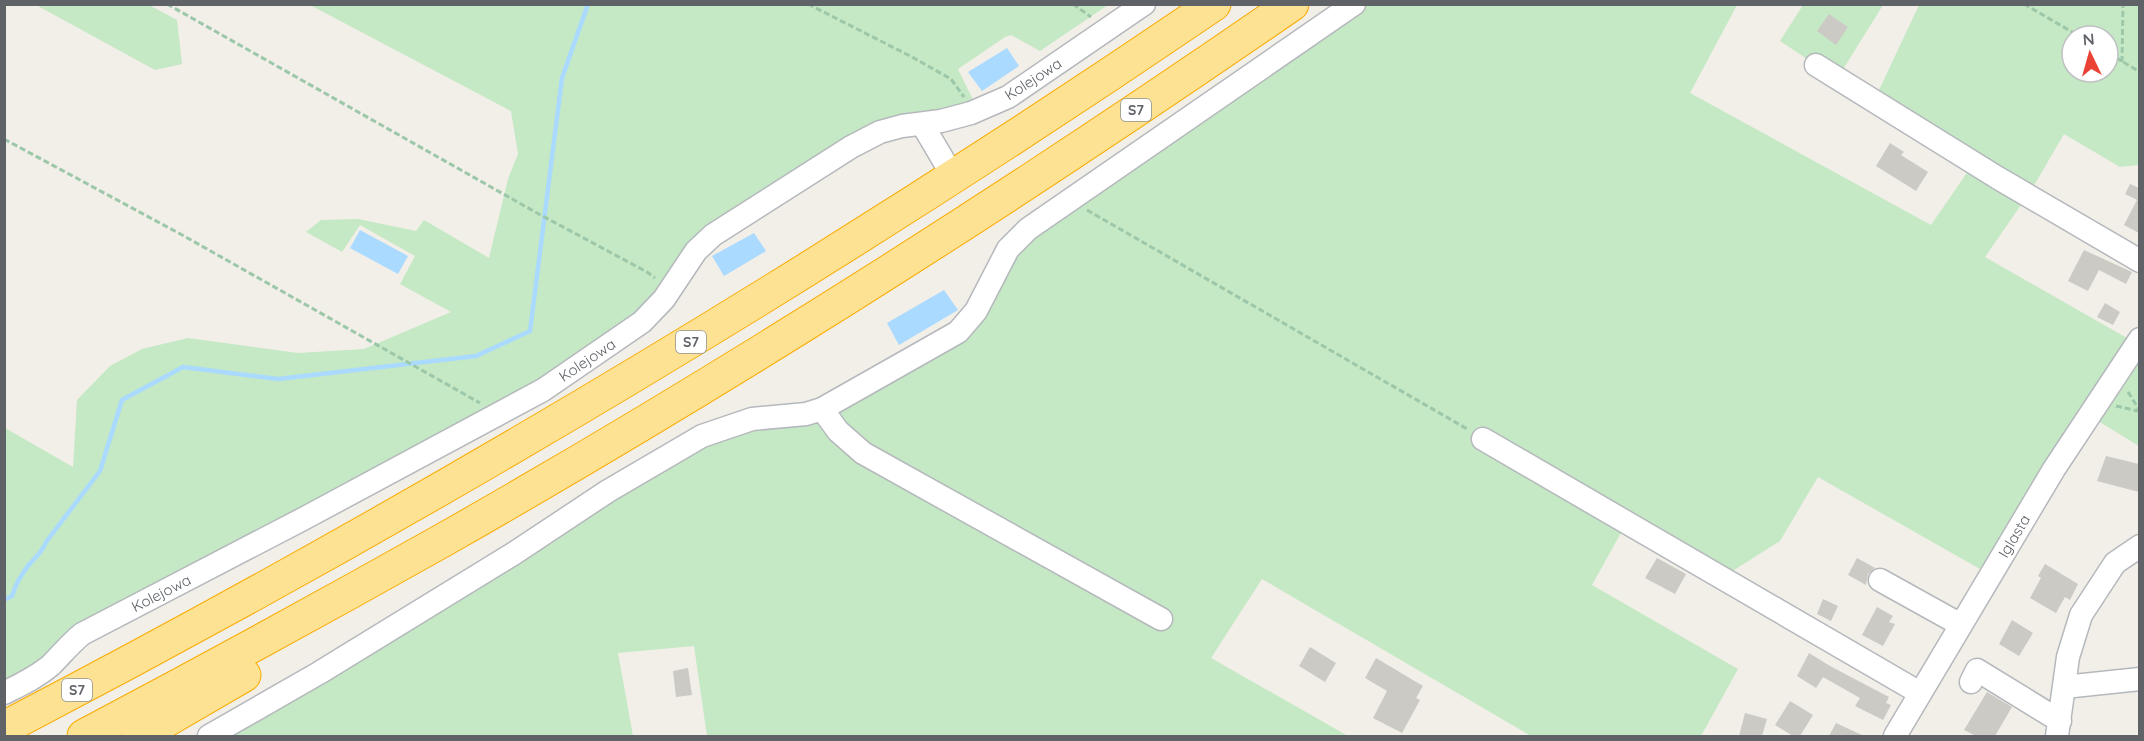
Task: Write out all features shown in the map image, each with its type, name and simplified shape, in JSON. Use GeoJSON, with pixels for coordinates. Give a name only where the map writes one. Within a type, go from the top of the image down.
{"type":"FeatureCollection","features":[{"type":"Feature","properties":{"kind":"highway","name":"S7"},"geometry":{"type":"LineString","coordinates":[[4,728],[292,574],[573,413],[769,295],[954,178],[1215,4]]}},
{"type":"Feature","properties":{"kind":"highway","name":"S7"},"geometry":{"type":"LineString","coordinates":[[84,736],[314,613],[671,406],[870,284],[1073,153],[1292,4]]}},
{"type":"Feature","properties":{"kind":"highway"},"geometry":{"type":"LineString","coordinates":[[139,736],[423,568],[527,491]]}},
{"type":"Feature","properties":{"kind":"street","name":"Kolejowa"},"geometry":{"type":"LineString","coordinates":[[4,693],[34,678],[51,665],[65,648],[82,634],[543,390],[642,322],[664,299],[696,251],[713,235],[851,147],[880,132],[971,112],[1008,98],[1144,4]]}},
{"type":"Feature","properties":{"kind":"street"},"geometry":{"type":"LineString","coordinates":[[209,736],[319,673],[513,554],[608,491],[702,436],[752,419],[806,414],[822,409],[958,332],[976,311],[1008,249],[1028,229],[1354,4]]}},
{"type":"Feature","properties":{"kind":"street"},"geometry":{"type":"LineString","coordinates":[[1816,65],[1998,178],[2139,261]]}},
{"type":"Feature","properties":{"kind":"street"},"geometry":{"type":"LineString","coordinates":[[924,123],[925,129],[954,178]]}},
{"type":"Feature","properties":{"kind":"street","name":"Iglasta"},"geometry":{"type":"LineString","coordinates":[[1895,736],[2054,469],[2139,339]]}},
{"type":"Feature","properties":{"kind":"street"},"geometry":{"type":"LineString","coordinates":[[822,409],[837,431],[863,453],[1161,619]]}},
{"type":"Feature","properties":{"kind":"street"},"geometry":{"type":"LineString","coordinates":[[1483,439],[1920,693]]}},
{"type":"Feature","properties":{"kind":"street"},"geometry":{"type":"LineString","coordinates":[[1971,682],[1977,670],[2058,729],[2068,657],[2081,615],[2115,563],[2139,546]]}},
{"type":"Feature","properties":{"kind":"street"},"geometry":{"type":"LineString","coordinates":[[1880,580],[1961,625]]}},
{"type":"Feature","properties":{"kind":"street"},"geometry":{"type":"LineString","coordinates":[[2064,687],[2139,679]]}},
{"type":"Feature","properties":{"kind":"path"},"geometry":{"type":"LineString","coordinates":[[167,4],[537,213],[647,272],[669,291]]}},
{"type":"Feature","properties":{"kind":"path"},"geometry":{"type":"LineString","coordinates":[[808,4],[951,79],[971,112]]}},
{"type":"Feature","properties":{"kind":"path"},"geometry":{"type":"LineString","coordinates":[[2024,4],[2060,25]]}},
{"type":"Feature","properties":{"kind":"path"},"geometry":{"type":"LineString","coordinates":[[2122,4],[2122,62],[2139,72]]}},
{"type":"Feature","properties":{"kind":"path"},"geometry":{"type":"LineString","coordinates":[[4,139],[184,236],[499,414]]}},
{"type":"Feature","properties":{"kind":"path"},"geometry":{"type":"LineString","coordinates":[[1070,200],[1483,439]]}},
{"type":"Feature","properties":{"kind":"green space"},"geometry":{"type":"Polygon","coordinates":[[[36,5],[149,5],[177,20],[182,64],[155,70],[36,5]]]}},
{"type":"Feature","properties":{"kind":"green space"},"geometry":{"type":"Polygon","coordinates":[[[310,5],[1108,5],[1040,51],[1011,35],[1005,37],[958,69],[975,104],[805,170],[604,346],[5,686],[5,428],[73,467],[77,400],[110,366],[142,349],[188,338],[298,353],[364,349],[451,312],[400,284],[415,256],[360,225],[342,252],[306,232],[321,220],[358,219],[416,231],[424,220],[489,258],[508,179],[518,154],[511,111],[310,5]]]}},
{"type":"Feature","properties":{"kind":"green space"},"geometry":{"type":"Polygon","coordinates":[[[1365,5],[1737,5],[1690,93],[1931,225],[1971,167],[1872,105],[1919,5],[2139,5],[2139,165],[2120,167],[2064,134],[2032,189],[1985,257],[2134,342],[2051,468],[1980,569],[1818,477],[1780,541],[1723,577],[1627,522],[1592,585],[1738,669],[1701,736],[1531,736],[1262,579],[1211,658],[1348,736],[707,736],[694,646],[618,653],[633,736],[223,736],[706,440],[793,421],[968,330],[1022,244],[1365,5]]]}},
{"type":"Feature","properties":{"kind":"green space"},"geometry":{"type":"Polygon","coordinates":[[[1803,5],[1883,5],[1837,79],[1780,41],[1803,5]]]}},
{"type":"Feature","properties":{"kind":"green space"},"geometry":{"type":"Polygon","coordinates":[[[2139,353],[2139,446],[2093,418],[2139,353]]]}},
{"type":"Feature","properties":{"kind":"water"},"geometry":{"type":"Polygon","coordinates":[[[1007,48],[1019,66],[982,91],[968,72],[1007,48]]]}},
{"type":"Feature","properties":{"kind":"water"},"geometry":{"type":"Polygon","coordinates":[[[360,230],[408,256],[398,274],[350,248],[360,230]]]}},
{"type":"Feature","properties":{"kind":"water"},"geometry":{"type":"Polygon","coordinates":[[[754,233],[766,251],[724,276],[712,256],[754,233]]]}},
{"type":"Feature","properties":{"kind":"water"},"geometry":{"type":"Polygon","coordinates":[[[944,290],[958,310],[899,345],[887,323],[944,290]]]}},
{"type":"Feature","properties":{"kind":"building"},"geometry":{"type":"Polygon","coordinates":[[[1829,14],[1848,27],[1836,45],[1817,31],[1829,14]]]}},
{"type":"Feature","properties":{"kind":"building"},"geometry":{"type":"Polygon","coordinates":[[[1890,143],[1904,152],[1901,155],[1928,172],[1916,191],[1876,166],[1890,143]]]}},
{"type":"Feature","properties":{"kind":"building"},"geometry":{"type":"Polygon","coordinates":[[[2130,184],[2139,188],[2139,233],[2124,225],[2137,200],[2125,194],[2130,184]]]}},
{"type":"Feature","properties":{"kind":"building"},"geometry":{"type":"Polygon","coordinates":[[[2084,250],[2132,272],[2126,284],[2099,270],[2088,291],[2068,281],[2084,250]]]}},
{"type":"Feature","properties":{"kind":"building"},"geometry":{"type":"Polygon","coordinates":[[[2105,303],[2120,312],[2113,325],[2097,317],[2105,303]]]}},
{"type":"Feature","properties":{"kind":"building"},"geometry":{"type":"Polygon","coordinates":[[[2106,456],[2139,464],[2139,492],[2097,481],[2106,456]]]}},
{"type":"Feature","properties":{"kind":"building"},"geometry":{"type":"Polygon","coordinates":[[[1657,558],[1686,574],[1675,594],[1645,578],[1657,558]]]}},
{"type":"Feature","properties":{"kind":"building"},"geometry":{"type":"Polygon","coordinates":[[[1857,558],[1875,568],[1868,574],[1866,585],[1848,575],[1857,558]]]}},
{"type":"Feature","properties":{"kind":"building"},"geometry":{"type":"Polygon","coordinates":[[[2045,564],[2078,584],[2070,600],[2065,597],[2056,613],[2030,598],[2041,578],[2038,576],[2045,564]]]}},
{"type":"Feature","properties":{"kind":"building"},"geometry":{"type":"Polygon","coordinates":[[[1823,599],[1838,606],[1831,621],[1817,614],[1823,599]]]}},
{"type":"Feature","properties":{"kind":"building"},"geometry":{"type":"Polygon","coordinates":[[[1877,607],[1893,616],[1889,622],[1895,624],[1883,646],[1862,635],[1877,607]]]}},
{"type":"Feature","properties":{"kind":"building"},"geometry":{"type":"Polygon","coordinates":[[[2012,620],[2033,633],[2019,656],[1999,644],[2012,620]]]}},
{"type":"Feature","properties":{"kind":"building"},"geometry":{"type":"Polygon","coordinates":[[[1310,647],[1336,663],[1325,682],[1299,666],[1310,647]]]}},
{"type":"Feature","properties":{"kind":"building"},"geometry":{"type":"Polygon","coordinates":[[[1809,653],[1889,697],[1886,703],[1891,705],[1883,720],[1855,706],[1860,698],[1823,677],[1816,688],[1797,676],[1809,653]]]}},
{"type":"Feature","properties":{"kind":"building"},"geometry":{"type":"Polygon","coordinates":[[[1376,658],[1423,686],[1416,698],[1420,700],[1402,733],[1373,718],[1387,691],[1365,678],[1376,658]]]}},
{"type":"Feature","properties":{"kind":"building"},"geometry":{"type":"Polygon","coordinates":[[[688,668],[692,695],[676,697],[673,671],[688,668]]]}},
{"type":"Feature","properties":{"kind":"building"},"geometry":{"type":"Polygon","coordinates":[[[1987,692],[2012,707],[1995,736],[1976,736],[1964,730],[1987,692]]]}},
{"type":"Feature","properties":{"kind":"building"},"geometry":{"type":"Polygon","coordinates":[[[1790,701],[1813,715],[1800,736],[1793,736],[1775,725],[1790,701]]]}},
{"type":"Feature","properties":{"kind":"building"},"geometry":{"type":"Polygon","coordinates":[[[1745,713],[1767,719],[1762,736],[1739,736],[1745,713]]]}},
{"type":"Feature","properties":{"kind":"building"},"geometry":{"type":"Polygon","coordinates":[[[1836,723],[1864,736],[1829,736],[1836,723]]]}},
{"type":"Feature","properties":{"kind":"waterway"},"geometry":{"type":"LineString","coordinates":[[4,600],[12,596],[25,569],[100,471],[122,400],[183,367],[278,379],[476,356],[530,331],[562,78],[588,4]]}}]}
